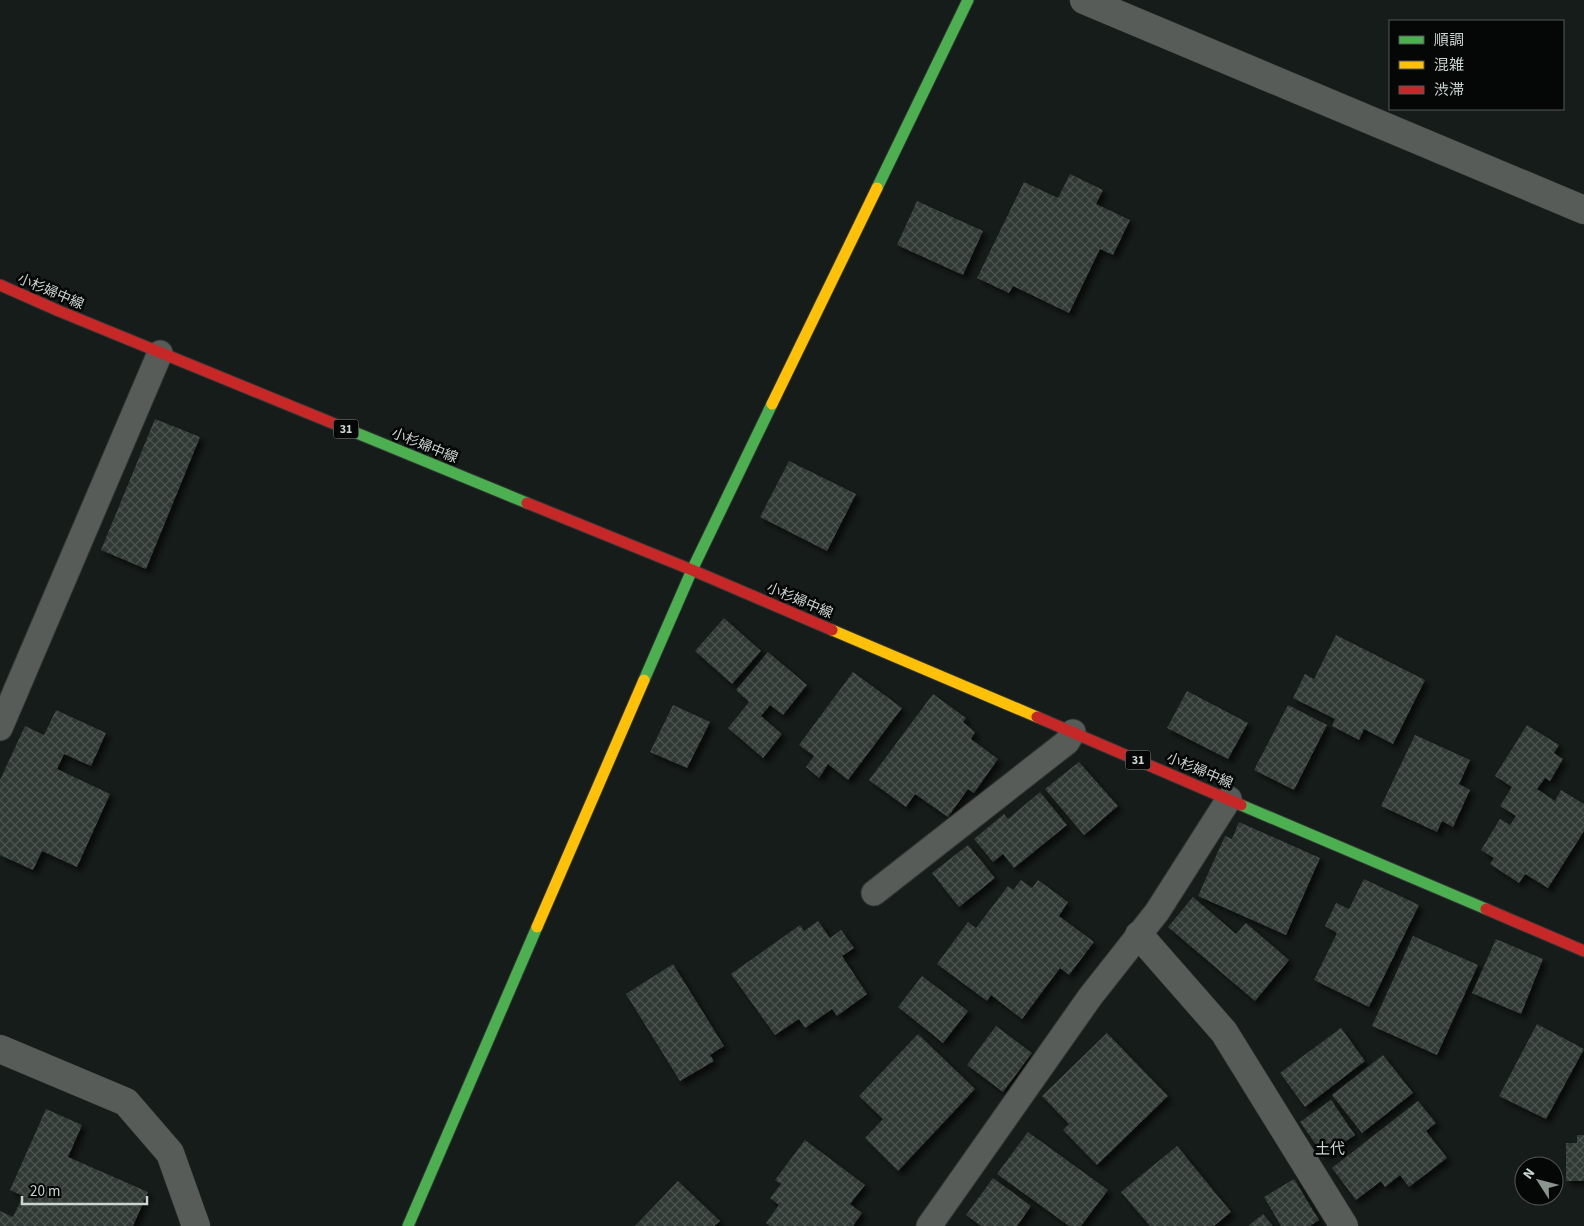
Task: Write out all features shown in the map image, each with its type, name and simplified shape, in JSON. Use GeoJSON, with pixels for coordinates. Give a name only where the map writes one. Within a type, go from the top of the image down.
{"type":"FeatureCollection","features":[{"type":"Feature","properties":{"kind":"main road"},"geometry":{"type":"LineString","coordinates":[[408,1226],[692,570],[968,0]]}},
{"type":"Feature","properties":{"kind":"main road","name":"小杉婦中線"},"geometry":{"type":"LineString","coordinates":[[0,285],[160,353],[692,570],[1584,951]]}},
{"type":"Feature","properties":{"kind":"street"},"geometry":{"type":"LineString","coordinates":[[1084,0],[1584,210]]}},
{"type":"Feature","properties":{"kind":"street"},"geometry":{"type":"LineString","coordinates":[[1139,935],[1224,1032],[1344,1226]]}},
{"type":"Feature","properties":{"kind":"street"},"geometry":{"type":"LineString","coordinates":[[0,1049],[126,1102],[170,1153],[196,1226]]}},
{"type":"Feature","properties":{"kind":"lane"},"geometry":{"type":"LineString","coordinates":[[0,728],[160,353]]}},
{"type":"Feature","properties":{"kind":"lane"},"geometry":{"type":"LineString","coordinates":[[874,893],[1068,742],[1073,732]]}},
{"type":"Feature","properties":{"kind":"lane"},"geometry":{"type":"LineString","coordinates":[[929,1226],[1090,998],[1157,912],[1229,798]]}},
{"type":"Feature","properties":{"kind":"building"},"geometry":{"type":"Polygon","coordinates":[[[1070,174],[1103,190],[1096,204],[1130,220],[1113,255],[1100,249],[1069,313],[1013,286],[1009,293],[977,278],[1024,182],[1058,198],[1070,174]]]}},
{"type":"Feature","properties":{"kind":"building"},"geometry":{"type":"Polygon","coordinates":[[[917,201],[983,231],[963,275],[897,245],[917,201]]]}},
{"type":"Feature","properties":{"kind":"building"},"geometry":{"type":"Polygon","coordinates":[[[155,419],[200,437],[146,569],[101,550],[155,419]]]}},
{"type":"Feature","properties":{"kind":"building"},"geometry":{"type":"Polygon","coordinates":[[[789,461],[856,494],[827,551],[760,517],[789,461]]]}},
{"type":"Feature","properties":{"kind":"building"},"geometry":{"type":"Polygon","coordinates":[[[724,618],[761,651],[732,684],[695,651],[724,618]]]}},
{"type":"Feature","properties":{"kind":"building"},"geometry":{"type":"Polygon","coordinates":[[[1336,635],[1425,680],[1393,744],[1364,729],[1359,740],[1332,726],[1335,719],[1293,698],[1305,674],[1314,679],[1336,635]]]}},
{"type":"Feature","properties":{"kind":"building"},"geometry":{"type":"Polygon","coordinates":[[[768,652],[807,685],[783,715],[770,705],[761,716],[782,734],[763,758],[728,728],[749,702],[736,690],[768,652]]]}},
{"type":"Feature","properties":{"kind":"building"},"geometry":{"type":"Polygon","coordinates":[[[853,672],[902,708],[848,780],[828,764],[819,778],[806,767],[814,756],[799,745],[853,672]]]}},
{"type":"Feature","properties":{"kind":"building"},"geometry":{"type":"Polygon","coordinates":[[[1187,691],[1248,723],[1228,759],[1167,728],[1187,691]]]}},
{"type":"Feature","properties":{"kind":"building"},"geometry":{"type":"Polygon","coordinates":[[[933,694],[966,718],[963,722],[975,732],[971,739],[998,759],[974,793],[968,789],[948,817],[915,794],[906,807],[869,780],[933,694]]]}},
{"type":"Feature","properties":{"kind":"building"},"geometry":{"type":"Polygon","coordinates":[[[673,705],[710,722],[687,768],[650,752],[673,705]]]}},
{"type":"Feature","properties":{"kind":"building"},"geometry":{"type":"Polygon","coordinates":[[[1288,705],[1327,725],[1294,790],[1254,770],[1288,705]]]}},
{"type":"Feature","properties":{"kind":"building"},"geometry":{"type":"Polygon","coordinates":[[[56,710],[106,733],[91,766],[64,754],[57,769],[110,794],[77,867],[42,851],[33,870],[0,855],[0,780],[25,726],[44,735],[56,710]]]}},
{"type":"Feature","properties":{"kind":"building"},"geometry":{"type":"Polygon","coordinates":[[[1527,725],[1559,745],[1554,753],[1563,759],[1550,781],[1545,778],[1537,789],[1555,801],[1561,790],[1584,804],[1584,831],[1548,888],[1525,874],[1519,883],[1490,864],[1494,858],[1481,850],[1500,819],[1510,825],[1516,816],[1500,806],[1512,787],[1495,776],[1527,725]]]}},
{"type":"Feature","properties":{"kind":"building"},"geometry":{"type":"Polygon","coordinates":[[[1415,735],[1470,760],[1459,784],[1470,790],[1453,827],[1442,821],[1437,832],[1381,806],[1415,735]]]}},
{"type":"Feature","properties":{"kind":"building"},"geometry":{"type":"Polygon","coordinates":[[[1079,762],[1118,806],[1084,835],[1045,789],[1079,762]]]}},
{"type":"Feature","properties":{"kind":"building"},"geometry":{"type":"Polygon","coordinates":[[[1040,792],[1067,825],[1014,868],[1003,854],[993,862],[974,839],[1004,814],[1008,819],[1040,792]]]}},
{"type":"Feature","properties":{"kind":"building"},"geometry":{"type":"Polygon","coordinates":[[[1239,822],[1320,858],[1286,935],[1198,896],[1225,836],[1232,839],[1239,822]]]}},
{"type":"Feature","properties":{"kind":"building"},"geometry":{"type":"Polygon","coordinates":[[[968,845],[995,878],[959,907],[932,873],[968,845]]]}},
{"type":"Feature","properties":{"kind":"building"},"geometry":{"type":"Polygon","coordinates":[[[1364,879],[1419,905],[1369,1007],[1314,980],[1337,933],[1325,926],[1336,903],[1349,909],[1364,879]]]}},
{"type":"Feature","properties":{"kind":"building"},"geometry":{"type":"Polygon","coordinates":[[[1021,880],[1032,888],[1038,880],[1068,902],[1059,916],[1094,942],[1069,975],[1060,968],[1022,1019],[991,995],[987,1001],[937,964],[968,922],[976,928],[1008,886],[1013,890],[1021,880]]]}},
{"type":"Feature","properties":{"kind":"building"},"geometry":{"type":"Polygon","coordinates":[[[1193,897],[1236,934],[1246,923],[1289,960],[1255,1001],[1168,927],[1193,897]]]}},
{"type":"Feature","properties":{"kind":"building"},"geometry":{"type":"Polygon","coordinates":[[[818,921],[830,938],[841,930],[854,948],[842,956],[867,994],[837,1016],[832,1009],[805,1028],[799,1019],[775,1035],[731,974],[800,925],[804,931],[818,921]]]}},
{"type":"Feature","properties":{"kind":"building"},"geometry":{"type":"Polygon","coordinates":[[[1413,936],[1478,965],[1437,1055],[1372,1026],[1413,936]]]}},
{"type":"Feature","properties":{"kind":"building"},"geometry":{"type":"Polygon","coordinates":[[[1496,939],[1543,959],[1521,1014],[1472,993],[1496,939]]]}},
{"type":"Feature","properties":{"kind":"building"},"geometry":{"type":"Polygon","coordinates":[[[673,964],[724,1046],[710,1055],[714,1061],[680,1081],[626,994],[673,964]]]}},
{"type":"Feature","properties":{"kind":"building"},"geometry":{"type":"Polygon","coordinates":[[[922,976],[968,1011],[943,1043],[898,1007],[922,976]]]}},
{"type":"Feature","properties":{"kind":"building"},"geometry":{"type":"Polygon","coordinates":[[[1537,1024],[1584,1049],[1546,1119],[1499,1096],[1537,1024]]]}},
{"type":"Feature","properties":{"kind":"building"},"geometry":{"type":"Polygon","coordinates":[[[996,1026],[1032,1053],[1003,1092],[967,1065],[996,1026]]]}},
{"type":"Feature","properties":{"kind":"building"},"geometry":{"type":"Polygon","coordinates":[[[1341,1028],[1365,1061],[1305,1107],[1280,1073],[1341,1028]]]}},
{"type":"Feature","properties":{"kind":"building"},"geometry":{"type":"Polygon","coordinates":[[[1107,1033],[1168,1096],[1097,1165],[1063,1130],[1069,1124],[1042,1096],[1107,1033]]]}},
{"type":"Feature","properties":{"kind":"building"},"geometry":{"type":"Polygon","coordinates":[[[918,1034],[975,1089],[898,1171],[865,1138],[883,1119],[859,1096],[918,1034]]]}},
{"type":"Feature","properties":{"kind":"building"},"geometry":{"type":"Polygon","coordinates":[[[1383,1055],[1413,1093],[1362,1133],[1332,1095],[1383,1055]]]}},
{"type":"Feature","properties":{"kind":"building"},"geometry":{"type":"Polygon","coordinates":[[[1331,1100],[1355,1135],[1324,1156],[1300,1122],[1331,1100]]]}},
{"type":"Feature","properties":{"kind":"building"},"geometry":{"type":"Polygon","coordinates":[[[1418,1101],[1436,1123],[1426,1131],[1447,1158],[1409,1187],[1400,1175],[1385,1187],[1381,1181],[1356,1200],[1332,1168],[1418,1101]]]}},
{"type":"Feature","properties":{"kind":"building"},"geometry":{"type":"Polygon","coordinates":[[[46,1109],[82,1125],[68,1157],[148,1192],[133,1226],[0,1226],[0,1211],[13,1217],[23,1196],[10,1190],[46,1109]]]}},
{"type":"Feature","properties":{"kind":"building"},"geometry":{"type":"Polygon","coordinates":[[[1028,1132],[1108,1190],[1081,1226],[1069,1226],[997,1174],[1028,1132]]]}},
{"type":"Feature","properties":{"kind":"building"},"geometry":{"type":"Polygon","coordinates":[[[1577,1135],[1584,1135],[1584,1181],[1566,1181],[1566,1143],[1577,1143],[1577,1135]]]}},
{"type":"Feature","properties":{"kind":"building"},"geometry":{"type":"Polygon","coordinates":[[[805,1140],[865,1185],[850,1204],[862,1213],[853,1226],[770,1226],[766,1223],[779,1205],[770,1198],[781,1184],[775,1180],[805,1140]]]}},
{"type":"Feature","properties":{"kind":"building"},"geometry":{"type":"Polygon","coordinates":[[[1177,1146],[1231,1212],[1214,1226],[1150,1226],[1121,1192],[1177,1146]]]}},
{"type":"Feature","properties":{"kind":"building"},"geometry":{"type":"Polygon","coordinates":[[[993,1178],[1031,1206],[1017,1226],[981,1226],[966,1215],[993,1178]]]}},
{"type":"Feature","properties":{"kind":"building"},"geometry":{"type":"Polygon","coordinates":[[[1294,1179],[1319,1220],[1310,1226],[1281,1226],[1264,1197],[1294,1179]]]}},
{"type":"Feature","properties":{"kind":"building"},"geometry":{"type":"Polygon","coordinates":[[[678,1181],[720,1221],[714,1226],[635,1226],[678,1181]]]}},
{"type":"Feature","properties":{"kind":"building"},"geometry":{"type":"Polygon","coordinates":[[[1263,1214],[1273,1226],[1248,1226],[1263,1214]]]}},
{"type":"Feature","properties":{"kind":"traffic: fast"},"geometry":{"type":"LineString","coordinates":[[877,188],[968,0]]}},
{"type":"Feature","properties":{"kind":"traffic: fast"},"geometry":{"type":"LineString","coordinates":[[644,680],[692,570],[772,404]]}},
{"type":"Feature","properties":{"kind":"traffic: fast"},"geometry":{"type":"LineString","coordinates":[[342,427],[527,503]]}},
{"type":"Feature","properties":{"kind":"traffic: fast"},"geometry":{"type":"LineString","coordinates":[[1241,805],[1486,909]]}},
{"type":"Feature","properties":{"kind":"traffic: fast"},"geometry":{"type":"LineString","coordinates":[[408,1226],[537,927]]}},
{"type":"Feature","properties":{"kind":"traffic: slow"},"geometry":{"type":"LineString","coordinates":[[772,404],[877,188]]}},
{"type":"Feature","properties":{"kind":"traffic: slow"},"geometry":{"type":"LineString","coordinates":[[832,630],[1037,717]]}},
{"type":"Feature","properties":{"kind":"traffic: slow"},"geometry":{"type":"LineString","coordinates":[[537,927],[644,680]]}},
{"type":"Feature","properties":{"kind":"traffic: jam"},"geometry":{"type":"LineString","coordinates":[[0,285],[342,427]]}},
{"type":"Feature","properties":{"kind":"traffic: jam"},"geometry":{"type":"LineString","coordinates":[[527,503],[692,570],[832,630]]}},
{"type":"Feature","properties":{"kind":"traffic: jam"},"geometry":{"type":"LineString","coordinates":[[1037,717],[1241,805]]}},
{"type":"Feature","properties":{"kind":"traffic: jam"},"geometry":{"type":"LineString","coordinates":[[1486,909],[1584,951]]}},
{"type":"Feature","properties":{"kind":"district","name":"土代"},"geometry":{"type":"Point","coordinates":[1330,1149]}}]}
